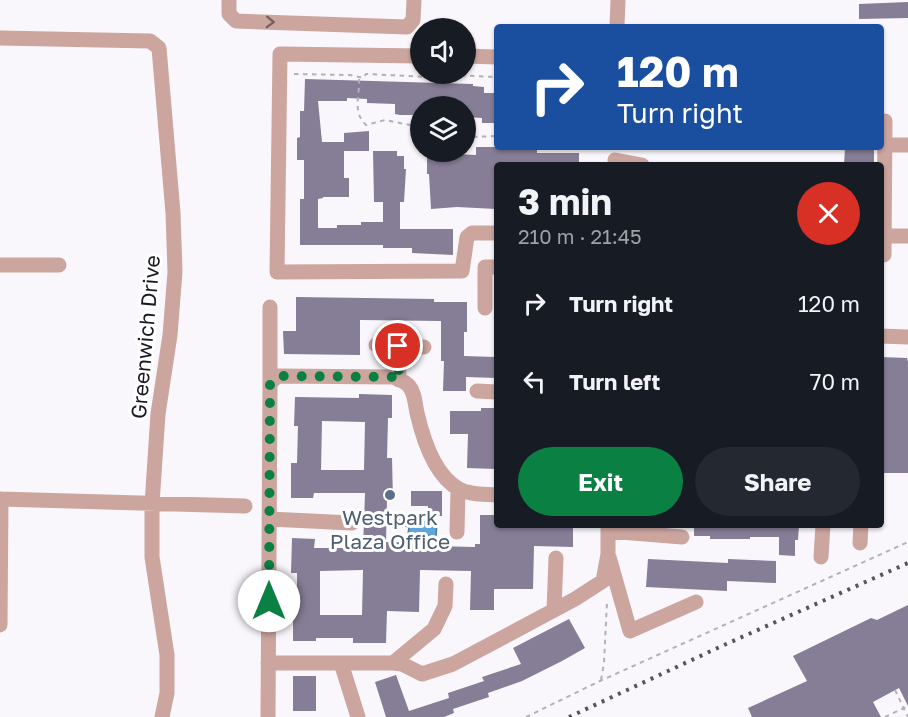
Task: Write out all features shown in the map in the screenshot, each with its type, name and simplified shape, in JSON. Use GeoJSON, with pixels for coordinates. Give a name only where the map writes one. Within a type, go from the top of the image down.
{"type":"FeatureCollection","features":[{"type":"Feature","properties":{"kind":"street"},"geometry":{"type":"LineString","coordinates":[[229,0],[229,14],[236,21],[407,27],[413,20],[414,0]]}},
{"type":"Feature","properties":{"kind":"street"},"geometry":{"type":"LineString","coordinates":[[617,24],[618,0]]}},
{"type":"Feature","properties":{"kind":"street","name":"Greenwich Drive"},"geometry":{"type":"LineString","coordinates":[[0,38],[150,41],[159,48],[173,213],[175,272],[170,335],[158,414],[152,504],[152,557],[167,655],[167,693],[162,717]]}},
{"type":"Feature","properties":{"kind":"street"},"geometry":{"type":"LineString","coordinates":[[410,56],[280,54],[277,272],[462,271],[467,237],[472,233],[494,233]]}},
{"type":"Feature","properties":{"kind":"street"},"geometry":{"type":"LineString","coordinates":[[476,56],[494,57]]}},
{"type":"Feature","properties":{"kind":"street"},"geometry":{"type":"LineString","coordinates":[[884,121],[884,175]]}},
{"type":"Feature","properties":{"kind":"street"},"geometry":{"type":"LineString","coordinates":[[885,145],[908,145]]}},
{"type":"Feature","properties":{"kind":"street"},"geometry":{"type":"LineString","coordinates":[[615,157],[632,162]]}},
{"type":"Feature","properties":{"kind":"street"},"geometry":{"type":"LineString","coordinates":[[884,236],[908,236]]}},
{"type":"Feature","properties":{"kind":"street"},"geometry":{"type":"LineString","coordinates":[[0,265],[59,265]]}},
{"type":"Feature","properties":{"kind":"street"},"geometry":{"type":"LineString","coordinates":[[485,308],[485,267],[494,267]]}},
{"type":"Feature","properties":{"kind":"street"},"geometry":{"type":"LineString","coordinates":[[268,717],[270,307]]}},
{"type":"Feature","properties":{"kind":"street"},"geometry":{"type":"LineString","coordinates":[[884,336],[908,337]]}},
{"type":"Feature","properties":{"kind":"street"},"geometry":{"type":"LineString","coordinates":[[376,345],[424,347]]}},
{"type":"Feature","properties":{"kind":"street"},"geometry":{"type":"LineString","coordinates":[[398,346],[399,380]]}},
{"type":"Feature","properties":{"kind":"street"},"geometry":{"type":"LineString","coordinates":[[270,385],[278,376],[393,377],[409,386],[413,393],[422,433],[439,470],[459,489],[494,495]]}},
{"type":"Feature","properties":{"kind":"street"},"geometry":{"type":"LineString","coordinates":[[477,391],[494,392]]}},
{"type":"Feature","properties":{"kind":"street"},"geometry":{"type":"LineString","coordinates":[[456,532],[459,489]]}},
{"type":"Feature","properties":{"kind":"street"},"geometry":{"type":"LineString","coordinates":[[0,625],[0,499],[245,506]]}},
{"type":"Feature","properties":{"kind":"street"},"geometry":{"type":"LineString","coordinates":[[269,519],[352,523]]}},
{"type":"Feature","properties":{"kind":"street"},"geometry":{"type":"LineString","coordinates":[[268,663],[393,663],[402,664],[422,674],[433,672],[453,664],[554,610],[603,581],[608,554],[608,528],[682,537]]}},
{"type":"Feature","properties":{"kind":"street"},"geometry":{"type":"LineString","coordinates":[[821,557],[823,528]]}},
{"type":"Feature","properties":{"kind":"street"},"geometry":{"type":"LineString","coordinates":[[860,543],[861,528]]}},
{"type":"Feature","properties":{"kind":"street"},"geometry":{"type":"LineString","coordinates":[[608,554],[630,632],[696,602]]}},
{"type":"Feature","properties":{"kind":"street"},"geometry":{"type":"LineString","coordinates":[[554,610],[556,558]]}},
{"type":"Feature","properties":{"kind":"street"},"geometry":{"type":"LineString","coordinates":[[393,663],[434,629],[445,606],[446,584]]}},
{"type":"Feature","properties":{"kind":"street"},"geometry":{"type":"LineString","coordinates":[[341,663],[358,717]]}},
{"type":"Feature","properties":{"kind":"path"},"geometry":{"type":"LineString","coordinates":[[280,75],[351,75],[363,78],[366,74],[430,77],[436,80],[450,75],[494,77]]}},
{"type":"Feature","properties":{"kind":"path"},"geometry":{"type":"LineString","coordinates":[[360,78],[360,93],[356,107],[366,125],[385,120],[410,125]]}},
{"type":"Feature","properties":{"kind":"path"},"geometry":{"type":"LineString","coordinates":[[476,137],[494,136]]}},
{"type":"Feature","properties":{"kind":"path"},"geometry":{"type":"LineString","coordinates":[[526,717],[600,681],[908,543]]}},
{"type":"Feature","properties":{"kind":"path"},"geometry":{"type":"LineString","coordinates":[[600,681],[604,663],[607,602],[603,581]]}},
{"type":"Feature","properties":{"kind":"path"},"geometry":{"type":"LineString","coordinates":[[896,690],[908,717]]}},
{"type":"Feature","properties":{"kind":"path"},"geometry":{"type":"LineString","coordinates":[[885,717],[908,706]]}},
{"type":"Feature","properties":{"kind":"water"},"geometry":{"type":"Polygon","coordinates":[[[402,517],[409,521],[437,522],[436,536],[408,534],[409,527],[399,524],[402,517]]]}},
{"type":"Feature","properties":{"kind":"building"},"geometry":{"type":"Polygon","coordinates":[[[908,2],[908,18],[859,19],[859,4],[908,2]]]}},
{"type":"Feature","properties":{"kind":"building"},"geometry":{"type":"Polygon","coordinates":[[[305,79],[410,82],[410,84],[473,84],[473,86],[484,87],[484,93],[494,93],[494,123],[482,123],[482,118],[476,118],[476,96],[410,96],[410,115],[395,114],[395,104],[367,103],[367,99],[347,98],[347,101],[318,101],[322,142],[344,142],[344,133],[369,131],[369,151],[344,151],[344,178],[349,178],[349,197],[318,199],[318,228],[361,225],[361,222],[383,222],[383,202],[374,202],[373,151],[397,151],[397,156],[404,156],[404,169],[406,169],[404,202],[400,202],[400,229],[453,229],[453,255],[412,253],[412,248],[383,248],[383,245],[300,245],[300,199],[304,199],[304,160],[297,160],[300,111],[304,111],[305,79]]]}},
{"type":"Feature","properties":{"kind":"building"},"geometry":{"type":"Polygon","coordinates":[[[476,147],[494,147],[494,150],[537,150],[537,153],[579,153],[579,162],[494,162],[494,209],[457,207],[431,209],[429,174],[427,174],[427,162],[476,162],[476,147]]]}},
{"type":"Feature","properties":{"kind":"building"},"geometry":{"type":"Polygon","coordinates":[[[845,150],[874,150],[874,162],[844,162],[845,150]]]}},
{"type":"Feature","properties":{"kind":"building"},"geometry":{"type":"Polygon","coordinates":[[[296,297],[434,299],[434,302],[467,302],[464,356],[494,357],[494,378],[466,377],[466,391],[443,391],[444,361],[441,361],[441,321],[360,320],[360,355],[284,354],[283,331],[296,331],[296,297]]]}},
{"type":"Feature","properties":{"kind":"building"},"geometry":{"type":"Polygon","coordinates":[[[884,357],[907,358],[908,362],[908,473],[884,473],[884,357]]]}},
{"type":"Feature","properties":{"kind":"building"},"geometry":{"type":"Polygon","coordinates":[[[359,394],[392,395],[392,418],[388,418],[387,458],[392,458],[393,500],[387,500],[386,542],[475,547],[475,544],[480,544],[480,515],[494,515],[494,528],[573,528],[573,547],[534,546],[533,589],[494,589],[494,610],[470,610],[471,571],[420,570],[419,612],[387,611],[386,643],[353,643],[353,638],[316,638],[316,641],[293,641],[293,608],[297,608],[297,573],[291,573],[292,538],[315,539],[314,548],[363,548],[365,493],[314,493],[313,498],[291,498],[291,463],[297,463],[298,426],[294,426],[295,397],[359,398],[359,394]],[[322,421],[321,470],[364,470],[365,422],[322,421]],[[363,570],[320,571],[320,615],[362,615],[363,570]]]}},
{"type":"Feature","properties":{"kind":"building"},"geometry":{"type":"Polygon","coordinates":[[[481,408],[494,408],[494,469],[467,468],[468,434],[450,434],[450,411],[481,411],[481,408]]]}},
{"type":"Feature","properties":{"kind":"building"},"geometry":{"type":"Polygon","coordinates":[[[411,491],[442,491],[442,516],[428,516],[428,506],[411,506],[411,491]]]}},
{"type":"Feature","properties":{"kind":"building"},"geometry":{"type":"Polygon","coordinates":[[[694,528],[799,528],[798,540],[795,540],[795,556],[779,555],[779,537],[710,539],[710,536],[694,536],[694,528]]]}},
{"type":"Feature","properties":{"kind":"building"},"geometry":{"type":"Polygon","coordinates":[[[648,559],[728,563],[728,559],[776,561],[776,583],[727,581],[727,591],[646,587],[648,559]]]}},
{"type":"Feature","properties":{"kind":"building"},"geometry":{"type":"Polygon","coordinates":[[[908,605],[908,706],[899,688],[873,702],[881,717],[752,717],[748,708],[807,681],[793,656],[871,618],[877,620],[908,605]]]}},
{"type":"Feature","properties":{"kind":"building"},"geometry":{"type":"Polygon","coordinates":[[[569,619],[585,648],[562,661],[522,681],[488,693],[489,697],[453,709],[454,713],[444,717],[386,717],[375,682],[396,675],[409,711],[449,698],[448,693],[484,681],[482,677],[521,664],[513,648],[569,619]]]}},
{"type":"Feature","properties":{"kind":"building"},"geometry":{"type":"Polygon","coordinates":[[[293,676],[316,676],[316,711],[293,711],[293,676]]]}},
{"type":"Feature","properties":{"kind":"railway"},"geometry":{"type":"LineString","coordinates":[[569,717],[908,563]]}},
{"type":"Feature","properties":{"kind":"place","name":"Westpark Plaza Office"},"geometry":{"type":"Point","coordinates":[390,495]}},
{"type":"Feature","properties":{"kind":"route"},"geometry":{"type":"LineString","coordinates":[[269,601],[270,385],[272,381],[278,376],[393,377],[399,380],[398,346]]}}]}
